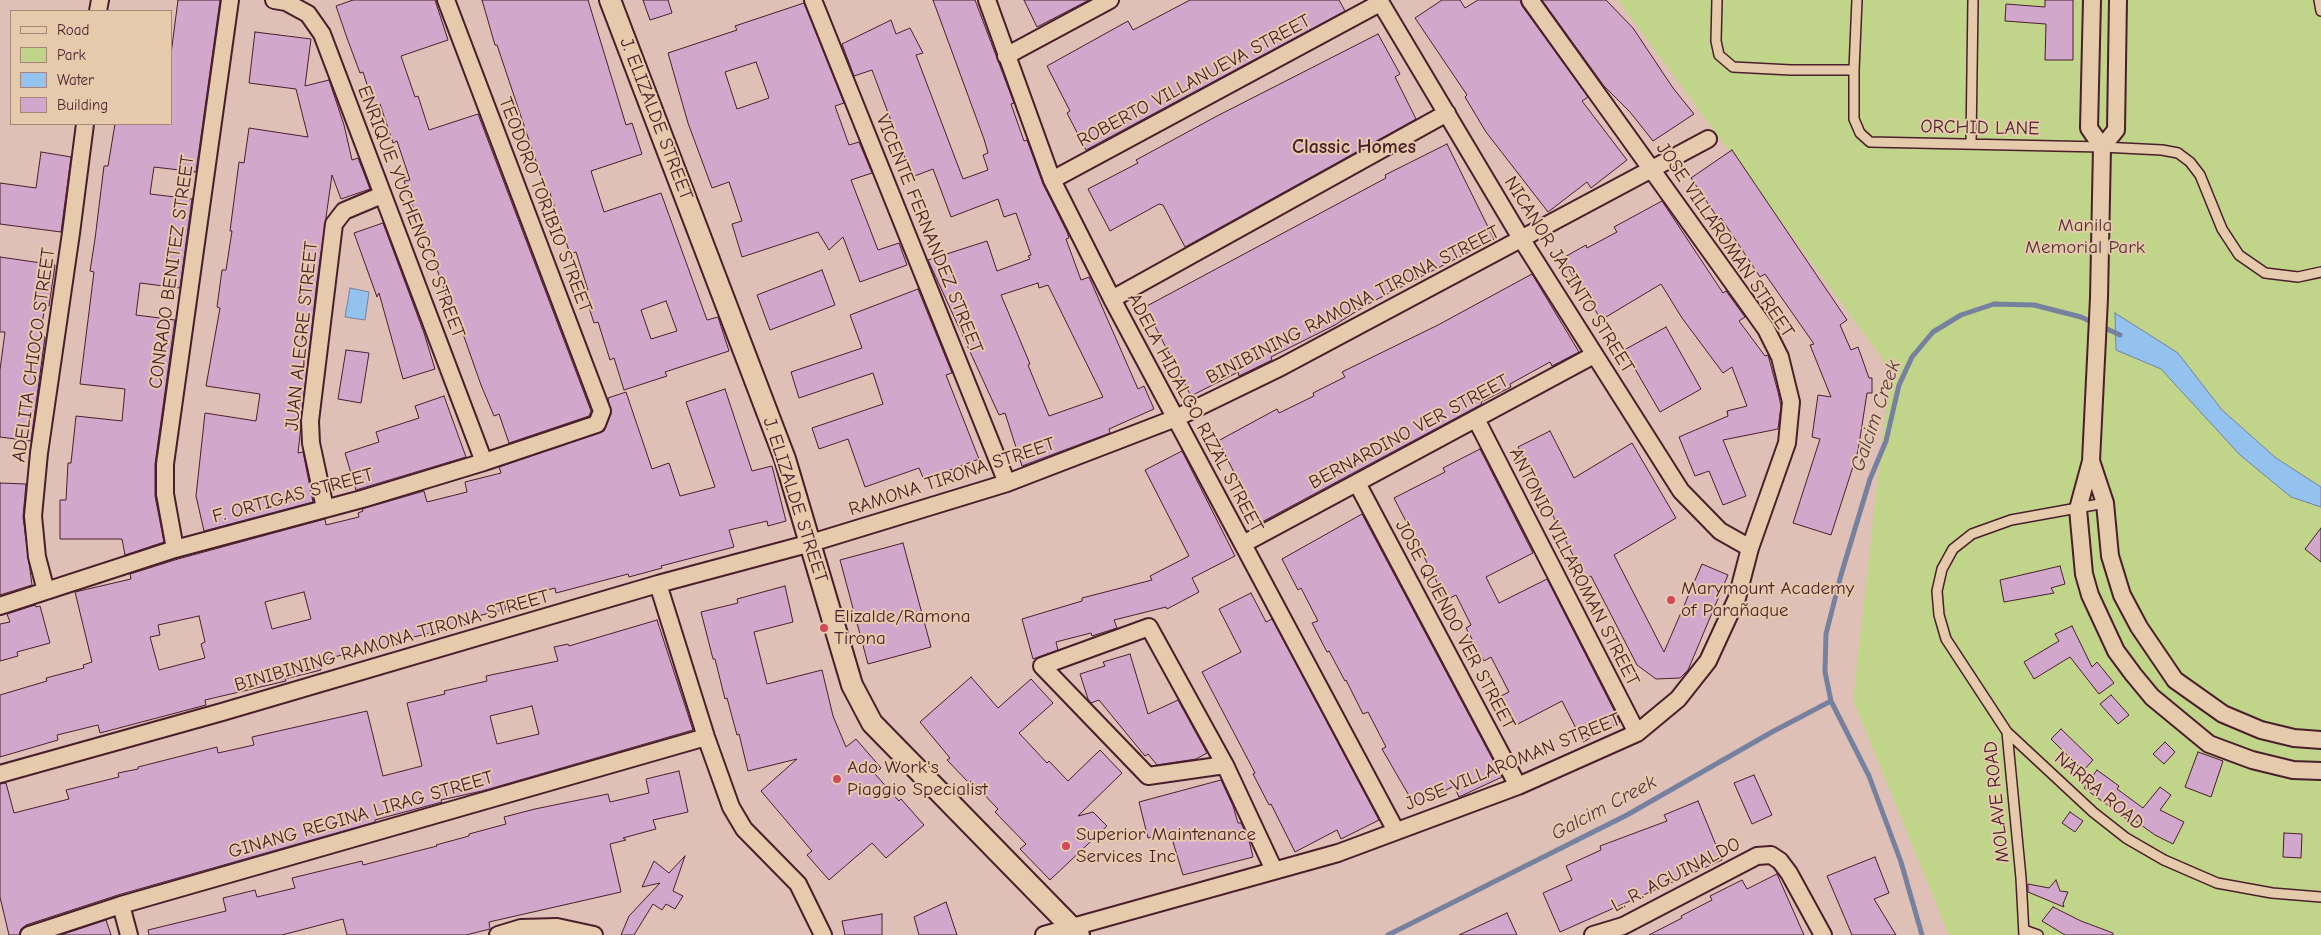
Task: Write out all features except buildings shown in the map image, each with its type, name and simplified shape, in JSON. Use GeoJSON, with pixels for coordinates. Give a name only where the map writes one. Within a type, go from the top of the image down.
{"type":"FeatureCollection","features":[{"type":"Feature","properties":{"kind":"street","name":"CONRADO BENITEZ STREET"},"geometry":{"type":"LineString","coordinates":[[175,549],[165,494],[165,464],[230,0]]}},
{"type":"Feature","properties":{"kind":"street","name":"ENRIQUE YUCHENGCO STREET"},"geometry":{"type":"LineString","coordinates":[[274,0],[286,2],[308,14],[322,34],[484,462]]}},
{"type":"Feature","properties":{"kind":"street","name":"TEODORO TORIBIO STREET"},"geometry":{"type":"LineString","coordinates":[[446,0],[602,411],[597,424]]}},
{"type":"Feature","properties":{"kind":"street","name":"J. ELIZALDE STREET"},"geometry":{"type":"LineString","coordinates":[[610,0],[785,458],[804,545],[852,685],[872,723],[1076,931]]}},
{"type":"Feature","properties":{"kind":"street","name":"VICENTE FERNANDEZ STREET"},"geometry":{"type":"LineString","coordinates":[[814,0],[1007,483]]}},
{"type":"Feature","properties":{"kind":"street","name":"ADELA HIDALGO RIZAL STREET"},"geometry":{"type":"LineString","coordinates":[[987,0],[1052,180],[1112,299],[1396,832]]}},
{"type":"Feature","properties":{"kind":"street"},"geometry":{"type":"LineString","coordinates":[[1006,56],[1110,0]]}},
{"type":"Feature","properties":{"kind":"street","name":"JOSE VILLAROMAN STREET"},"geometry":{"type":"LineString","coordinates":[[1044,935],[1076,931],[1274,870],[1338,853],[1518,786],[1637,733],[1678,699],[1708,661],[1737,598],[1750,548],[1787,443],[1791,402],[1780,357],[1766,329],[1530,0]]}},
{"type":"Feature","properties":{"kind":"street"},"geometry":{"type":"LineString","coordinates":[[2092,0],[2089,128],[2102,147],[2099,298],[2091,462],[2078,509],[2084,574],[2090,596],[2116,651],[2152,697],[2209,744],[2268,764],[2293,770],[2321,771]]}},
{"type":"Feature","properties":{"kind":"street"},"geometry":{"type":"LineString","coordinates":[[2102,147],[2116,130],[2118,0]]}},
{"type":"Feature","properties":{"kind":"street","name":"NICANOR JACINTO STREET"},"geometry":{"type":"LineString","coordinates":[[1380,1],[1522,240],[1681,491],[1720,531],[1750,548]]}},
{"type":"Feature","properties":{"kind":"street","name":"ROBERTO VILLANUEVA STREET"},"geometry":{"type":"LineString","coordinates":[[1052,180],[1380,1]]}},
{"type":"Feature","properties":{"kind":"street"},"geometry":{"type":"LineString","coordinates":[[1112,299],[1447,112]]}},
{"type":"Feature","properties":{"kind":"street","name":"ADELITA CHIOCO STREET"},"geometry":{"type":"LineString","coordinates":[[46,591],[37,558],[34,516],[36,489],[39,454],[85,125]]}},
{"type":"Feature","properties":{"kind":"street","name":"BINIBINING RAMONA TIRONA STREET"},"geometry":{"type":"LineString","coordinates":[[1119,442],[1176,418],[1281,367],[1522,240],[1708,138]]}},
{"type":"Feature","properties":{"kind":"street","name":"JUAN ALEGRE STREET"},"geometry":{"type":"LineString","coordinates":[[325,508],[311,443],[310,421],[334,224],[344,210],[382,194]]}},
{"type":"Feature","properties":{"kind":"street","name":"BERNARDINO VER STREET"},"geometry":{"type":"LineString","coordinates":[[1243,544],[1594,355]]}},
{"type":"Feature","properties":{"kind":"street","name":"ANTONIO VILLAROMAN STREET"},"geometry":{"type":"LineString","coordinates":[[1476,419],[1637,733]]}},
{"type":"Feature","properties":{"kind":"street","name":"F. ORTIGAS STREET"},"geometry":{"type":"LineString","coordinates":[[0,606],[175,549],[484,462],[597,424]]}},
{"type":"Feature","properties":{"kind":"street","name":"RAMONA TIRONA STREET"},"geometry":{"type":"LineString","coordinates":[[804,545],[1007,483],[1119,442]]}},
{"type":"Feature","properties":{"kind":"street"},"geometry":{"type":"LineString","coordinates":[[2091,462],[2106,503],[2110,556],[2122,595],[2140,627],[2175,680],[2223,714],[2261,730],[2294,738],[2321,740]]}},
{"type":"Feature","properties":{"kind":"street","name":"JOSE QUENDO VER STREET"},"geometry":{"type":"LineString","coordinates":[[1357,483],[1518,786]]}},
{"type":"Feature","properties":{"kind":"street","name":"BINIBINING RAMONA TIRONA STREET"},"geometry":{"type":"LineString","coordinates":[[0,774],[222,712],[658,584],[804,545]]}},
{"type":"Feature","properties":{"kind":"street"},"geometry":{"type":"LineString","coordinates":[[658,584],[706,737],[731,807],[744,829],[798,884],[823,935]]}},
{"type":"Feature","properties":{"kind":"street"},"geometry":{"type":"LineString","coordinates":[[1225,765],[1148,776],[1042,666],[1149,627],[1225,765],[1274,870]]}},
{"type":"Feature","properties":{"kind":"street","name":"GINANG REGINA LIRAG STREET"},"geometry":{"type":"LineString","coordinates":[[29,935],[121,905],[706,737]]}},
{"type":"Feature","properties":{"kind":"street","name":"L. R. AGUINALDO"},"geometry":{"type":"LineString","coordinates":[[1593,935],[1625,930],[1757,856],[1771,855],[1780,861],[1789,873],[1823,935]]}},
{"type":"Feature","properties":{"kind":"street"},"geometry":{"type":"LineString","coordinates":[[121,905],[129,935]]}},
{"type":"Feature","properties":{"kind":"street"},"geometry":{"type":"LineString","coordinates":[[498,935],[521,928],[557,927],[594,935]]}},
{"type":"Feature","properties":{"kind":"lane"},"geometry":{"type":"LineString","coordinates":[[1718,0],[1717,48],[1719,55],[1733,67],[1791,70],[1854,70],[1858,0]]}},
{"type":"Feature","properties":{"kind":"lane"},"geometry":{"type":"LineString","coordinates":[[1971,143],[1972,0]]}},
{"type":"Feature","properties":{"kind":"lane"},"geometry":{"type":"LineString","coordinates":[[2319,0],[2321,11]]}},
{"type":"Feature","properties":{"kind":"lane","name":"ORCHID LANE"},"geometry":{"type":"LineString","coordinates":[[1854,70],[1854,119],[1860,133],[1870,142],[2102,147],[2162,150],[2178,153],[2190,162],[2200,174],[2222,229],[2239,255],[2265,273],[2298,277],[2321,272]]}},
{"type":"Feature","properties":{"kind":"lane","name":"MOLAVE ROAD"},"geometry":{"type":"LineString","coordinates":[[2024,932],[2007,732],[1946,639],[1939,615],[1937,591],[1942,569],[1953,549],[1972,534],[2011,520],[2106,503]]}},
{"type":"Feature","properties":{"kind":"lane","name":"NARRA ROAD"},"geometry":{"type":"LineString","coordinates":[[2007,732],[2093,812],[2126,838],[2164,860],[2217,883],[2272,893],[2321,897]]}},
{"type":"Feature","properties":{"kind":"lane"},"geometry":{"type":"LineString","coordinates":[[2024,932],[2038,935]]}},
{"type":"Feature","properties":{"kind":"green space","name":"Manila Memorial Park"},"geometry":{"type":"Polygon","coordinates":[[[1618,0],[2321,0],[2321,935],[1949,935],[1853,700],[1890,369],[1618,0]]]}},
{"type":"Feature","properties":{"kind":"water"},"geometry":{"type":"Polygon","coordinates":[[[350,288],[369,292],[365,320],[345,317],[350,288]]]}},
{"type":"Feature","properties":{"kind":"water"},"geometry":{"type":"Polygon","coordinates":[[[2115,313],[2178,353],[2222,410],[2276,458],[2321,487],[2321,507],[2291,497],[2240,455],[2161,369],[2116,350],[2115,313]]]}},
{"type":"Feature","properties":{"kind":"waterway","name":"Galcim Creek"},"geometry":{"type":"LineString","coordinates":[[1922,935],[1901,862],[1869,776],[1831,701],[1825,672],[1826,634],[1841,575],[1870,479],[1886,441],[1899,385],[1912,357],[1933,332],[1961,315],[1994,304],[2034,305],[2081,317],[2120,335]]}},
{"type":"Feature","properties":{"kind":"waterway","name":"Galcim Creek"},"geometry":{"type":"LineString","coordinates":[[1388,935],[1627,815],[1772,732],[1831,701]]}},
{"type":"Feature","properties":{"kind":"place","name":"Marymount Academy of Parañaque"},"geometry":{"type":"Point","coordinates":[1671,600]}},
{"type":"Feature","properties":{"kind":"place","name":"Elizalde/Ramona Tirona"},"geometry":{"type":"Point","coordinates":[824,628]}},
{"type":"Feature","properties":{"kind":"place","name":"Ado Work's Piaggio Specialist"},"geometry":{"type":"Point","coordinates":[837,779]}},
{"type":"Feature","properties":{"kind":"place","name":"Superior Maintenance Services Inc"},"geometry":{"type":"Point","coordinates":[1066,846]}},
{"type":"Feature","properties":{"kind":"district","name":"Classic Homes"},"geometry":{"type":"Point","coordinates":[1354,147]}}]}
